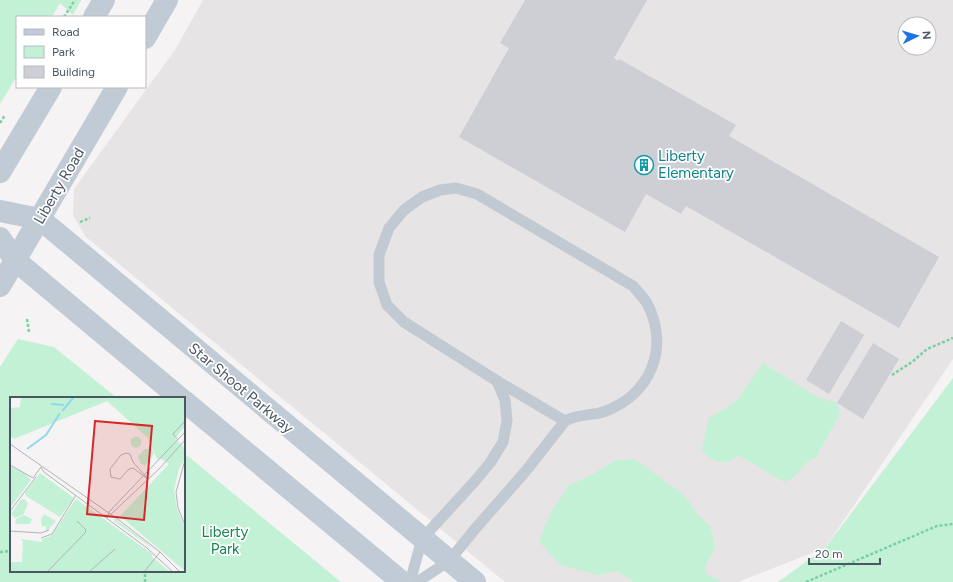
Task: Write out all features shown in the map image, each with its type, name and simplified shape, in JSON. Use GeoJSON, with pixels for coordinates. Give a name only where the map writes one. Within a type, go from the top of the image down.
{"type":"FeatureCollection","features":[{"type":"Feature","properties":{"kind":"street"},"geometry":{"type":"LineString","coordinates":[[95,16],[104,0]]}},
{"type":"Feature","properties":{"kind":"street"},"geometry":{"type":"LineString","coordinates":[[146,36],[167,0]]}},
{"type":"Feature","properties":{"kind":"street"},"geometry":{"type":"LineString","coordinates":[[0,172],[50,88]]}},
{"type":"Feature","properties":{"kind":"street","name":"Liberty Road"},"geometry":{"type":"LineString","coordinates":[[0,286],[116,88]]}},
{"type":"Feature","properties":{"kind":"street","name":"Star Shoot Parkway"},"geometry":{"type":"LineString","coordinates":[[0,210],[40,219],[474,582]]}},
{"type":"Feature","properties":{"kind":"street"},"geometry":{"type":"LineString","coordinates":[[0,238],[14,260],[179,397]]}},
{"type":"Feature","properties":{"kind":"street"},"geometry":{"type":"LineString","coordinates":[[185,402],[402,582]]}},
{"type":"Feature","properties":{"kind":"lane"},"geometry":{"type":"LineString","coordinates":[[417,582],[449,562],[475,529],[525,472],[565,421],[571,417],[603,412],[623,402],[645,383],[653,366],[658,342],[654,320],[646,302],[633,286],[477,194],[456,188],[440,190],[422,197],[404,210],[389,228],[379,255],[379,282],[387,305],[404,322],[497,381],[565,421]]}},
{"type":"Feature","properties":{"kind":"lane"},"geometry":{"type":"LineString","coordinates":[[410,582],[422,539],[475,481],[490,463],[504,442],[507,421],[505,400],[497,381]]}},
{"type":"Feature","properties":{"kind":"path"},"geometry":{"type":"LineString","coordinates":[[65,16],[75,0]]}},
{"type":"Feature","properties":{"kind":"path"},"geometry":{"type":"LineString","coordinates":[[78,223],[90,218]]}},
{"type":"Feature","properties":{"kind":"path"},"geometry":{"type":"LineString","coordinates":[[27,319],[29,332]]}},
{"type":"Feature","properties":{"kind":"path"},"geometry":{"type":"LineString","coordinates":[[892,375],[912,362],[927,349],[953,338]]}},
{"type":"Feature","properties":{"kind":"path"},"geometry":{"type":"LineString","coordinates":[[806,582],[937,526],[953,524]]}},
{"type":"Feature","properties":{"kind":"path"},"geometry":{"type":"LineString","coordinates":[[0,552],[10,551]]}},
{"type":"Feature","properties":{"kind":"shaded area"},"geometry":{"type":"Polygon","coordinates":[[[203,0],[953,0],[953,359],[825,548],[738,582],[505,582],[85,236],[73,215],[74,189],[175,50],[203,0]]]}},
{"type":"Feature","properties":{"kind":"green space"},"geometry":{"type":"Polygon","coordinates":[[[0,0],[81,0],[73,15],[60,3],[53,16],[16,16],[16,78],[0,104],[0,0]]]}},
{"type":"Feature","properties":{"kind":"green space","name":"Liberty Park"},"geometry":{"type":"Polygon","coordinates":[[[18,339],[54,347],[116,397],[10,397],[10,572],[185,572],[185,454],[341,582],[0,582],[0,367],[18,339]]]}},
{"type":"Feature","properties":{"kind":"green space"},"geometry":{"type":"Polygon","coordinates":[[[763,363],[817,397],[837,403],[840,414],[816,457],[808,461],[793,478],[784,482],[738,455],[728,461],[718,462],[709,458],[702,449],[709,418],[738,399],[763,363]]]}},
{"type":"Feature","properties":{"kind":"green space"},"geometry":{"type":"Polygon","coordinates":[[[953,378],[953,582],[778,582],[825,548],[953,378]]]}},
{"type":"Feature","properties":{"kind":"green space"},"geometry":{"type":"Polygon","coordinates":[[[635,459],[685,496],[697,514],[710,526],[715,547],[705,567],[707,575],[720,580],[720,582],[634,582],[617,571],[598,575],[560,565],[539,541],[551,512],[569,485],[592,475],[614,461],[635,459]]]}},
{"type":"Feature","properties":{"kind":"building","name":"Liberty Elementary"},"geometry":{"type":"Polygon","coordinates":[[[525,0],[647,0],[614,58],[618,61],[619,59],[736,125],[729,136],[939,257],[899,328],[686,206],[681,214],[646,194],[625,232],[459,137],[509,48],[500,43],[525,0]]]}},
{"type":"Feature","properties":{"kind":"building"},"geometry":{"type":"Polygon","coordinates":[[[841,321],[864,335],[829,394],[806,380],[841,321]]]}},
{"type":"Feature","properties":{"kind":"building"},"geometry":{"type":"Polygon","coordinates":[[[873,343],[899,359],[863,419],[837,403],[873,343]]]}},
{"type":"Feature","properties":{"kind":"place","name":"Liberty Elementary"},"geometry":{"type":"Point","coordinates":[644,165]}}]}
